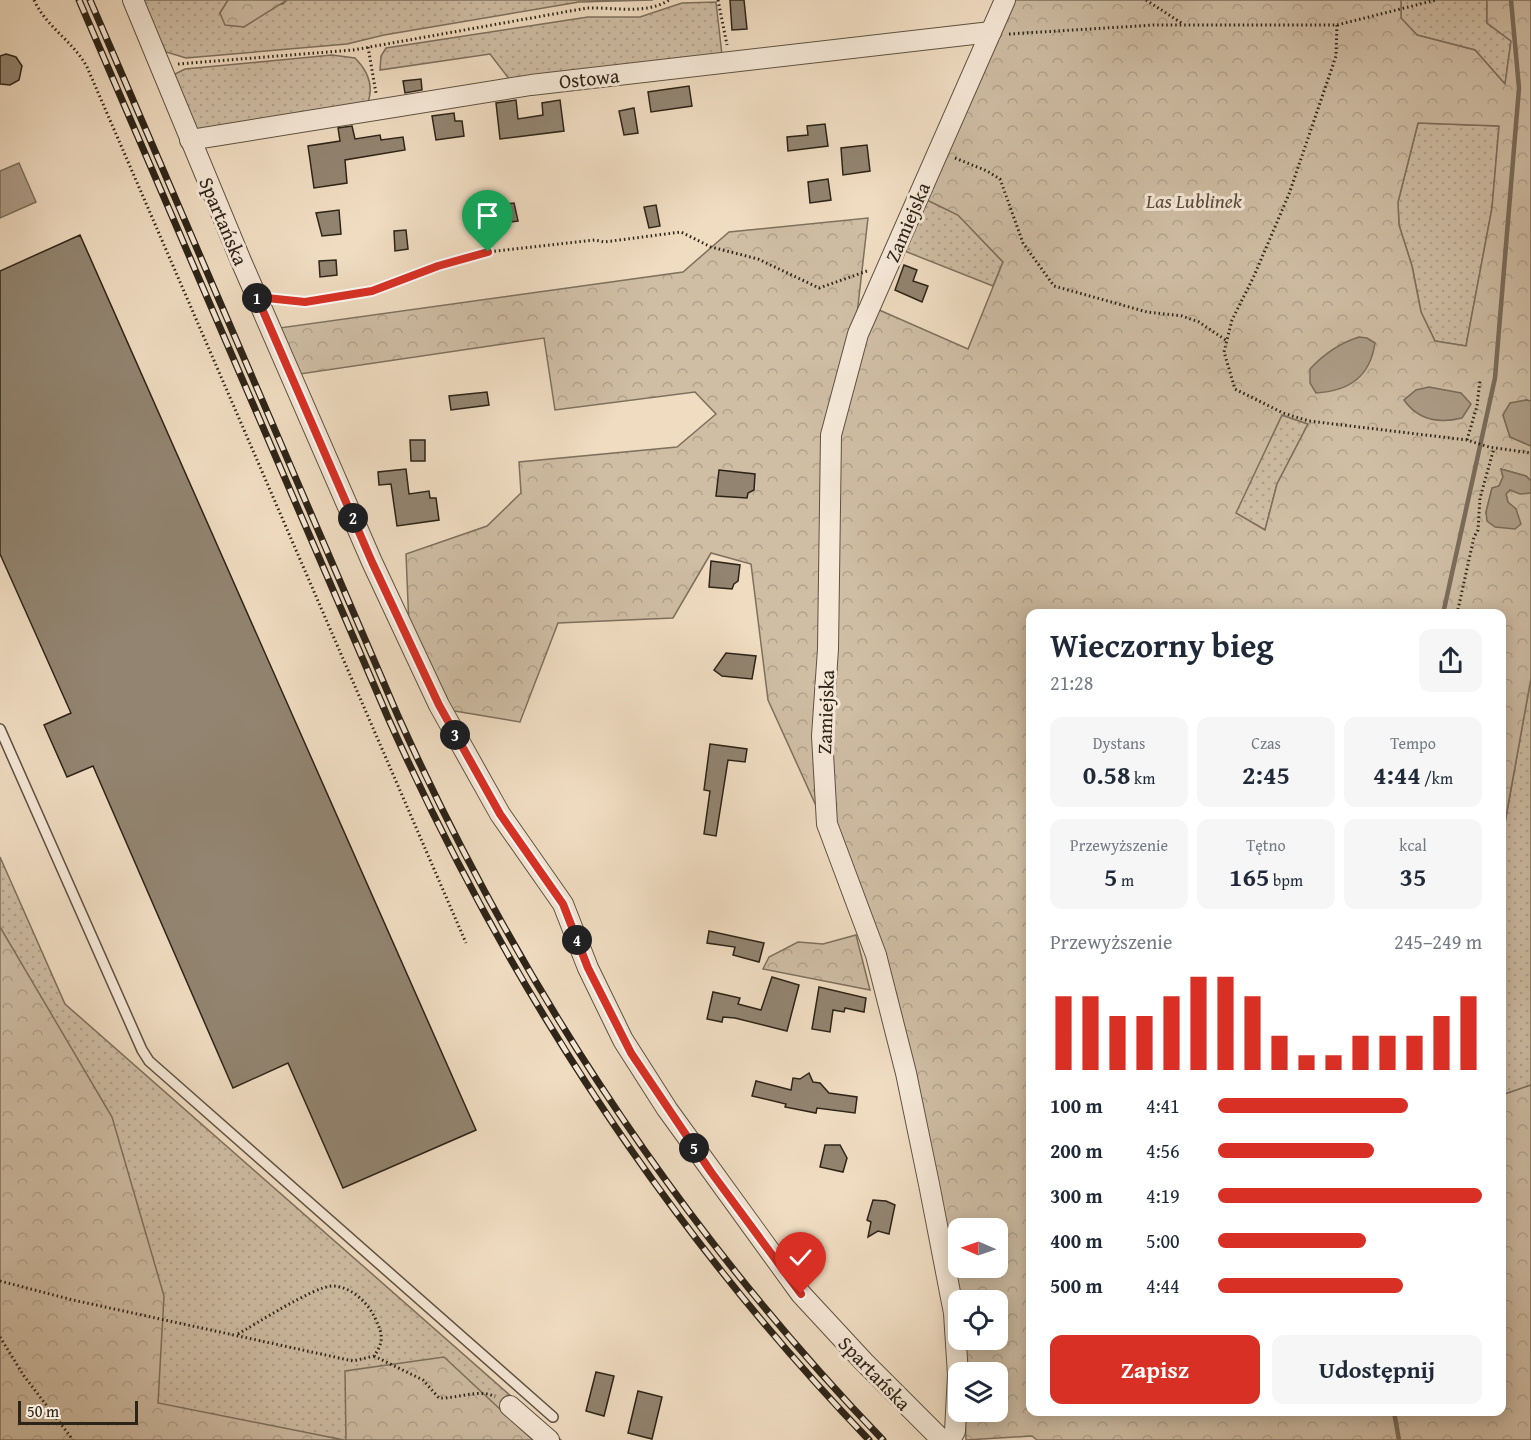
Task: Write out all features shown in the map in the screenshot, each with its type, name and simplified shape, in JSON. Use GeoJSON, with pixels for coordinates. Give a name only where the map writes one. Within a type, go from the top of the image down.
{"type":"FeatureCollection","features":[{"type":"Feature","properties":{"kind":"street","name":"Spartańska"},"geometry":{"type":"LineString","coordinates":[[133,0],[189,141],[372,562],[439,705],[500,814],[563,904],[588,968],[627,1047],[673,1118],[801,1294],[864,1362],[942,1440]]}},
{"type":"Feature","properties":{"kind":"street","name":"Zamiejska"},"geometry":{"type":"LineString","coordinates":[[950,1440],[955,1431],[958,1375],[954,1313],[906,1072],[876,955],[827,824],[822,736],[828,649],[831,435],[858,334],[1005,0]]}},
{"type":"Feature","properties":{"kind":"street","name":"Ostowa"},"geometry":{"type":"LineString","coordinates":[[189,141],[531,85],[990,33]]}},
{"type":"Feature","properties":{"kind":"street"},"geometry":{"type":"LineString","coordinates":[[510,1406],[549,1440]]}},
{"type":"Feature","properties":{"kind":"lane"},"geometry":{"type":"LineString","coordinates":[[0,729],[137,1040],[149,1061],[553,1417]]}},
{"type":"Feature","properties":{"kind":"path"},"geometry":{"type":"LineString","coordinates":[[34,0],[45,21],[74,48],[87,67],[466,944]]}},
{"type":"Feature","properties":{"kind":"path"},"geometry":{"type":"LineString","coordinates":[[161,66],[368,47],[587,8],[635,9],[653,7],[669,0]]}},
{"type":"Feature","properties":{"kind":"path"},"geometry":{"type":"LineString","coordinates":[[718,0],[729,61]]}},
{"type":"Feature","properties":{"kind":"path"},"geometry":{"type":"LineString","coordinates":[[1146,0],[1184,25]]}},
{"type":"Feature","properties":{"kind":"path"},"geometry":{"type":"LineString","coordinates":[[990,33],[1184,25],[1337,25],[1437,0]]}},
{"type":"Feature","properties":{"kind":"path"},"geometry":{"type":"LineString","coordinates":[[1337,25],[1336,56],[1289,194],[1254,276],[1232,320],[1224,352],[1235,389],[1283,413],[1309,422],[1469,441],[1531,453]]}},
{"type":"Feature","properties":{"kind":"path"},"geometry":{"type":"LineString","coordinates":[[368,47],[375,82],[375,110]]}},
{"type":"Feature","properties":{"kind":"path"},"geometry":{"type":"LineString","coordinates":[[937,152],[987,171],[1000,179],[1023,243],[1054,286],[1147,312],[1182,316],[1199,322],[1227,341]]}},
{"type":"Feature","properties":{"kind":"path"},"geometry":{"type":"LineString","coordinates":[[257,297],[305,302],[372,291],[438,266],[488,252],[595,240],[604,242],[681,232],[711,248],[758,259],[819,288],[874,269],[886,270]]}},
{"type":"Feature","properties":{"kind":"path"},"geometry":{"type":"LineString","coordinates":[[1469,441],[1480,380]]}},
{"type":"Feature","properties":{"kind":"path"},"geometry":{"type":"LineString","coordinates":[[1458,609],[1473,537],[1478,530],[1480,498],[1492,447]]}},
{"type":"Feature","properties":{"kind":"path"},"geometry":{"type":"LineString","coordinates":[[0,1281],[73,1300],[353,1361],[374,1356],[423,1380],[439,1398],[491,1394],[510,1406]]}},
{"type":"Feature","properties":{"kind":"path"},"geometry":{"type":"LineString","coordinates":[[236,1335],[316,1291],[333,1286],[357,1295],[370,1308],[382,1331],[382,1344],[374,1356]]}},
{"type":"Feature","properties":{"kind":"path"},"geometry":{"type":"LineString","coordinates":[[0,1337],[24,1376],[73,1440]]}},
{"type":"Feature","properties":{"kind":"green space"},"geometry":{"type":"Polygon","coordinates":[[[141,0],[228,0],[220,13],[283,4],[287,0],[653,0],[579,2],[384,35],[347,44],[186,58],[166,52],[141,0]]]}},
{"type":"Feature","properties":{"kind":"green space"},"geometry":{"type":"Polygon","coordinates":[[[228,0],[287,0],[244,27],[225,25],[220,13],[228,0]]]}},
{"type":"Feature","properties":{"kind":"green space","name":"Las Lublinek"},"geometry":{"type":"Polygon","coordinates":[[[1012,0],[1401,0],[1401,18],[1417,35],[1475,50],[1505,84],[1511,41],[1487,23],[1487,0],[1531,0],[1531,401],[1526,400],[1503,415],[1510,437],[1531,446],[1531,481],[1526,476],[1501,469],[1503,477],[1499,486],[1492,488],[1486,513],[1516,509],[1508,503],[1506,494],[1510,490],[1531,492],[1531,678],[1506,816],[1506,609],[1026,609],[1026,1416],[1506,1416],[1506,1094],[1531,1085],[1531,1440],[1037,1440],[1032,1436],[966,1440],[965,1422],[1008,1422],[1008,1362],[962,1362],[962,1350],[1008,1350],[1008,1290],[955,1290],[952,1278],[1008,1278],[1008,1218],[948,1218],[948,1262],[833,822],[826,737],[836,437],[865,335],[877,309],[968,349],[1003,262],[958,215],[927,200],[1012,0]],[[1418,123],[1398,202],[1399,225],[1412,266],[1421,312],[1435,341],[1466,346],[1492,208],[1499,126],[1418,123]],[[1282,415],[1236,513],[1265,530],[1277,484],[1308,424],[1282,415]]]}},
{"type":"Feature","properties":{"kind":"green space"},"geometry":{"type":"Polygon","coordinates":[[[1401,0],[1487,0],[1487,23],[1511,41],[1505,84],[1475,50],[1417,35],[1401,18],[1401,0]]]}},
{"type":"Feature","properties":{"kind":"green space"},"geometry":{"type":"Polygon","coordinates":[[[716,2],[722,55],[513,84],[490,54],[380,70],[381,56],[386,48],[588,17],[640,17],[682,3],[716,2]]]}},
{"type":"Feature","properties":{"kind":"green space"},"geometry":{"type":"Polygon","coordinates":[[[332,55],[355,58],[364,69],[370,87],[366,107],[192,132],[173,85],[175,74],[185,69],[332,55]]]}},
{"type":"Feature","properties":{"kind":"green space"},"geometry":{"type":"Polygon","coordinates":[[[1418,123],[1499,126],[1492,208],[1466,346],[1435,341],[1421,312],[1412,266],[1399,225],[1398,202],[1418,123]]]}},
{"type":"Feature","properties":{"kind":"green space"},"geometry":{"type":"Polygon","coordinates":[[[927,200],[958,215],[1003,262],[993,286],[902,250],[927,200]]]}},
{"type":"Feature","properties":{"kind":"green space"},"geometry":{"type":"Polygon","coordinates":[[[868,218],[856,323],[826,434],[822,819],[768,700],[751,564],[711,553],[673,618],[558,623],[520,722],[449,710],[409,627],[406,554],[487,526],[521,493],[519,462],[677,447],[716,414],[695,392],[555,410],[544,338],[300,374],[279,328],[683,272],[729,232],[868,218]]]}},
{"type":"Feature","properties":{"kind":"green space"},"geometry":{"type":"Polygon","coordinates":[[[1282,415],[1308,424],[1277,484],[1265,530],[1235,513],[1282,415]]]}},
{"type":"Feature","properties":{"kind":"green space"},"geometry":{"type":"Polygon","coordinates":[[[1531,678],[1531,1085],[1506,1094],[1506,817],[1531,678]]]}},
{"type":"Feature","properties":{"kind":"green space"},"geometry":{"type":"Polygon","coordinates":[[[0,857],[65,1004],[561,1440],[0,1440],[0,857]]]}},
{"type":"Feature","properties":{"kind":"green space"},"geometry":{"type":"Polygon","coordinates":[[[0,927],[112,1117],[164,1296],[158,1403],[344,1440],[0,1440],[0,927]]]}},
{"type":"Feature","properties":{"kind":"green space"},"geometry":{"type":"Polygon","coordinates":[[[856,935],[870,990],[763,969],[769,957],[798,942],[823,944],[856,935]]]}},
{"type":"Feature","properties":{"kind":"green space"},"geometry":{"type":"Polygon","coordinates":[[[444,1357],[533,1440],[346,1440],[345,1371],[444,1357]]]}},
{"type":"Feature","properties":{"kind":"shaded area"},"geometry":{"type":"Polygon","coordinates":[[[19,163],[36,202],[0,218],[0,171],[19,163]]]}},
{"type":"Feature","properties":{"kind":"shaded area"},"geometry":{"type":"Polygon","coordinates":[[[1359,337],[1367,338],[1375,343],[1363,373],[1348,385],[1328,392],[1316,393],[1310,383],[1310,369],[1332,350],[1359,337]]]}},
{"type":"Feature","properties":{"kind":"shaded area"},"geometry":{"type":"Polygon","coordinates":[[[1429,387],[1461,393],[1471,404],[1462,418],[1445,421],[1429,419],[1416,412],[1404,400],[1416,390],[1429,387]]]}},
{"type":"Feature","properties":{"kind":"shaded area"},"geometry":{"type":"Polygon","coordinates":[[[1531,401],[1531,446],[1510,437],[1503,415],[1510,403],[1531,401]]]}},
{"type":"Feature","properties":{"kind":"shaded area"},"geometry":{"type":"Polygon","coordinates":[[[1501,469],[1526,476],[1531,481],[1531,493],[1520,494],[1510,490],[1506,494],[1508,502],[1516,509],[1521,524],[1515,529],[1495,527],[1487,521],[1486,512],[1492,488],[1499,486],[1503,477],[1501,469]]]}},
{"type":"Feature","properties":{"kind":"building"},"geometry":{"type":"Polygon","coordinates":[[[730,0],[744,0],[747,29],[732,30],[730,0]]]}},
{"type":"Feature","properties":{"kind":"building"},"geometry":{"type":"Polygon","coordinates":[[[6,54],[16,57],[22,66],[19,80],[10,85],[0,84],[0,56],[6,54]]]}},
{"type":"Feature","properties":{"kind":"building"},"geometry":{"type":"Polygon","coordinates":[[[421,79],[422,90],[405,93],[403,81],[421,79]]]}},
{"type":"Feature","properties":{"kind":"building"},"geometry":{"type":"Polygon","coordinates":[[[689,86],[692,106],[651,112],[648,92],[689,86]]]}},
{"type":"Feature","properties":{"kind":"building"},"geometry":{"type":"Polygon","coordinates":[[[516,100],[518,119],[543,115],[542,103],[560,100],[564,131],[500,139],[496,103],[516,100]]]}},
{"type":"Feature","properties":{"kind":"building"},"geometry":{"type":"Polygon","coordinates":[[[634,108],[638,133],[624,135],[619,111],[634,108]]]}},
{"type":"Feature","properties":{"kind":"building"},"geometry":{"type":"Polygon","coordinates":[[[454,113],[455,121],[462,121],[464,136],[436,140],[432,116],[454,113]]]}},
{"type":"Feature","properties":{"kind":"building"},"geometry":{"type":"Polygon","coordinates":[[[825,124],[828,146],[788,151],[787,137],[808,135],[807,126],[825,124]]]}},
{"type":"Feature","properties":{"kind":"building"},"geometry":{"type":"Polygon","coordinates":[[[352,126],[355,139],[380,135],[381,140],[403,137],[405,150],[345,160],[347,183],[314,188],[308,146],[340,141],[338,128],[352,126]]]}},
{"type":"Feature","properties":{"kind":"building"},"geometry":{"type":"Polygon","coordinates":[[[867,145],[870,171],[843,175],[841,148],[867,145]]]}},
{"type":"Feature","properties":{"kind":"building"},"geometry":{"type":"Polygon","coordinates":[[[828,179],[831,200],[810,203],[808,182],[828,179]]]}},
{"type":"Feature","properties":{"kind":"building"},"geometry":{"type":"Polygon","coordinates":[[[514,203],[518,221],[495,224],[492,206],[514,203]]]}},
{"type":"Feature","properties":{"kind":"building"},"geometry":{"type":"Polygon","coordinates":[[[656,205],[660,226],[649,228],[644,207],[656,205]]]}},
{"type":"Feature","properties":{"kind":"building"},"geometry":{"type":"Polygon","coordinates":[[[339,210],[341,234],[322,236],[316,213],[339,210]]]}},
{"type":"Feature","properties":{"kind":"building"},"geometry":{"type":"Polygon","coordinates":[[[406,230],[408,249],[395,251],[394,231],[406,230]]]}},
{"type":"Feature","properties":{"kind":"building"},"geometry":{"type":"Polygon","coordinates":[[[80,235],[476,1130],[343,1188],[288,1063],[233,1088],[93,766],[67,777],[44,725],[71,713],[0,554],[0,271],[80,235]]]}},
{"type":"Feature","properties":{"kind":"building"},"geometry":{"type":"Polygon","coordinates":[[[336,260],[337,275],[320,277],[319,261],[336,260]]]}},
{"type":"Feature","properties":{"kind":"building"},"geometry":{"type":"Polygon","coordinates":[[[904,265],[917,270],[913,281],[928,286],[922,302],[895,290],[904,265]]]}},
{"type":"Feature","properties":{"kind":"building"},"geometry":{"type":"Polygon","coordinates":[[[487,392],[489,405],[451,410],[449,396],[487,392]]]}},
{"type":"Feature","properties":{"kind":"building"},"geometry":{"type":"Polygon","coordinates":[[[410,440],[425,440],[425,461],[411,461],[410,440]]]}},
{"type":"Feature","properties":{"kind":"building"},"geometry":{"type":"Polygon","coordinates":[[[406,469],[409,494],[429,491],[430,498],[436,498],[439,520],[397,526],[391,484],[379,485],[378,472],[406,469]]]}},
{"type":"Feature","properties":{"kind":"building"},"geometry":{"type":"Polygon","coordinates":[[[719,470],[755,474],[754,490],[748,493],[747,498],[716,496],[719,470]]]}},
{"type":"Feature","properties":{"kind":"building"},"geometry":{"type":"Polygon","coordinates":[[[711,561],[740,565],[738,581],[732,589],[709,587],[711,561]]]}},
{"type":"Feature","properties":{"kind":"building"},"geometry":{"type":"Polygon","coordinates":[[[726,653],[756,656],[752,679],[722,676],[714,670],[726,653]]]}},
{"type":"Feature","properties":{"kind":"building"},"geometry":{"type":"Polygon","coordinates":[[[710,744],[747,749],[745,762],[728,760],[716,836],[704,834],[710,791],[704,790],[710,744]]]}},
{"type":"Feature","properties":{"kind":"building"},"geometry":{"type":"Polygon","coordinates":[[[709,931],[764,943],[759,962],[733,955],[735,947],[707,943],[709,931]]]}},
{"type":"Feature","properties":{"kind":"building"},"geometry":{"type":"Polygon","coordinates":[[[772,977],[799,985],[787,1031],[735,1018],[723,1017],[722,1022],[707,1019],[713,992],[740,998],[738,1004],[761,1010],[772,977]]]}},
{"type":"Feature","properties":{"kind":"building"},"geometry":{"type":"Polygon","coordinates":[[[819,987],[866,998],[864,1012],[845,1008],[844,1012],[833,1010],[830,1032],[812,1029],[819,987]]]}},
{"type":"Feature","properties":{"kind":"building"},"geometry":{"type":"Polygon","coordinates":[[[809,1073],[813,1082],[820,1083],[829,1093],[857,1097],[855,1113],[817,1108],[816,1113],[785,1107],[786,1104],[752,1096],[756,1081],[791,1090],[793,1078],[800,1079],[809,1073]]]}},
{"type":"Feature","properties":{"kind":"building"},"geometry":{"type":"Polygon","coordinates":[[[825,1145],[840,1145],[847,1158],[843,1172],[820,1167],[825,1145]]]}},
{"type":"Feature","properties":{"kind":"building"},"geometry":{"type":"Polygon","coordinates":[[[873,1200],[886,1201],[895,1205],[889,1234],[878,1231],[868,1237],[871,1222],[867,1220],[873,1200]]]}},
{"type":"Feature","properties":{"kind":"building"},"geometry":{"type":"Polygon","coordinates":[[[596,1372],[614,1376],[604,1416],[586,1411],[596,1372]]]}},
{"type":"Feature","properties":{"kind":"building"},"geometry":{"type":"Polygon","coordinates":[[[638,1391],[662,1397],[652,1439],[628,1433],[638,1391]]]}},
{"type":"Feature","properties":{"kind":"waterway"},"geometry":{"type":"LineString","coordinates":[[1444,609],[1495,378],[1519,88],[1511,0]]}},
{"type":"Feature","properties":{"kind":"waterway"},"geometry":{"type":"LineString","coordinates":[[1395,1416],[1399,1440]]}},
{"type":"Feature","properties":{"kind":"railway"},"geometry":{"type":"LineString","coordinates":[[79,0],[389,720],[486,915],[540,1009],[598,1101],[660,1190],[795,1360],[869,1440]]}},
{"type":"Feature","properties":{"kind":"railway"},"geometry":{"type":"LineString","coordinates":[[90,0],[398,716],[445,815],[496,912],[551,1007],[609,1099],[672,1188],[738,1275],[809,1359],[883,1440]]}},
{"type":"Feature","properties":{"kind":"route"},"geometry":{"type":"LineString","coordinates":[[488,252],[438,266],[372,291],[305,302],[257,297],[372,562],[439,705],[500,814],[557,893],[588,968],[623,1040],[711,1172],[801,1294]]}}]}
